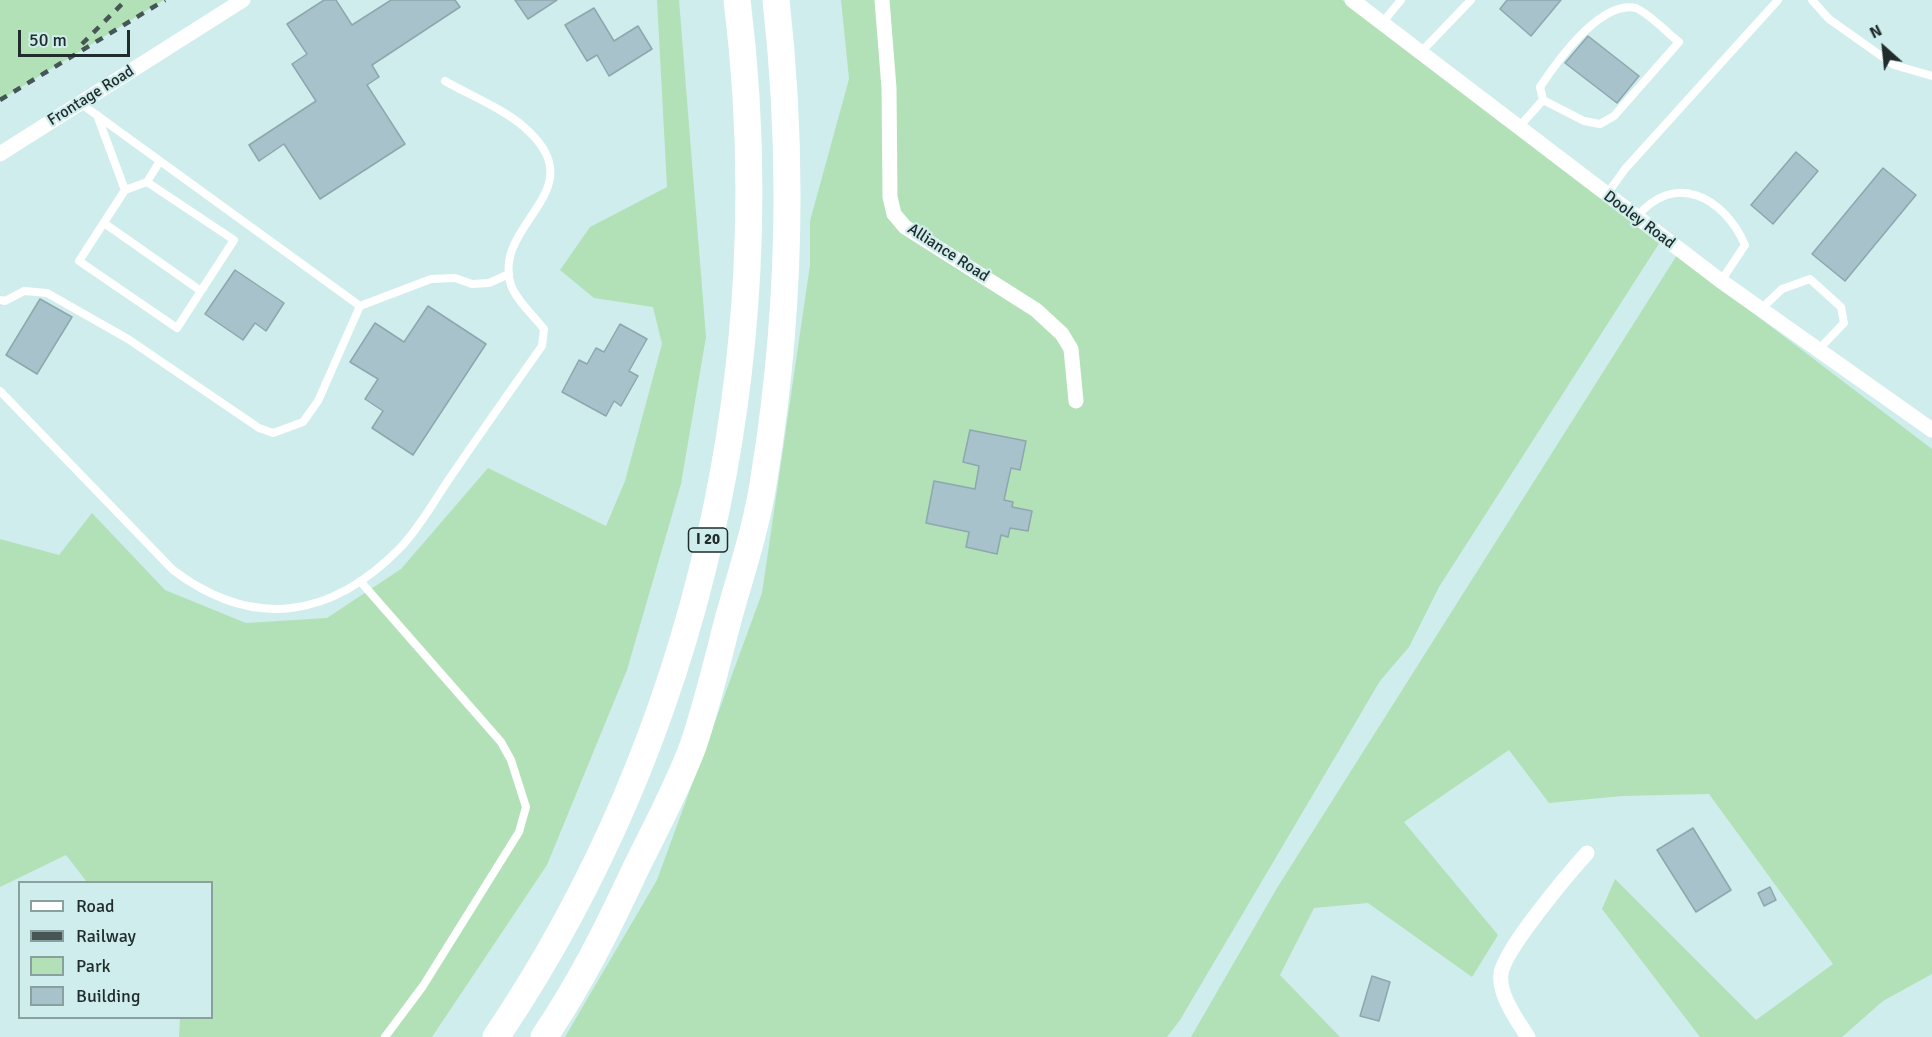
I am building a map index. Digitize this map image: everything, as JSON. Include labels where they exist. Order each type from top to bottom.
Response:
[{"type":"highway","name":"I 20","points":[[496,1037],[553,944],[586,883],[633,783],[695,599],[728,450],[744,327],[748,258],[749,141],[746,69],[737,0]]},
{"type":"highway","name":"I 20","points":[[544,1037],[571,996],[598,948],[675,788],[705,708],[752,534],[764,480],[783,340],[787,267],[788,147],[776,0]]},
{"type":"street","name":"Frontage Road","points":[[0,154],[243,0]]},
{"type":"street","name":"Alliance Road","points":[[882,0],[889,88],[890,196],[894,214],[905,227],[1035,310],[1062,334],[1071,349],[1076,401]]},
{"type":"street","name":"Dooley Road","points":[[1352,0],[1720,281],[1932,430]]},
{"type":"street","points":[[1528,1037],[1504,992],[1500,975],[1502,966],[1515,944],[1563,879],[1587,853]]},
{"type":"lane","points":[[1382,23],[1401,0]]},
{"type":"lane","points":[[1421,52],[1471,0]]},
{"type":"lane","points":[[1606,195],[1625,169],[1778,0]]},
{"type":"lane","points":[[1812,0],[1829,18],[1894,65],[1932,76]]},
{"type":"lane","points":[[1617,5],[1635,7],[1679,42],[1614,116],[1600,124],[1584,121],[1543,100],[1540,87],[1563,52],[1593,18],[1617,5]]},
{"type":"lane","points":[[0,391],[173,570],[192,584],[260,609],[283,609],[312,607],[332,600],[360,581],[401,547],[542,346],[544,329],[511,287],[509,274],[515,244],[550,183],[552,165],[542,145],[523,126],[445,81]]},
{"type":"lane","points":[[1518,128],[1543,100]]},
{"type":"lane","points":[[80,103],[360,306]]},
{"type":"lane","points":[[97,115],[124,190]]},
{"type":"lane","points":[[147,182],[234,240],[177,328],[79,261],[124,190],[147,182],[160,161]]},
{"type":"lane","points":[[1636,218],[1648,203],[1666,193],[1685,192],[1720,207],[1738,230],[1745,245],[1720,281]]},
{"type":"lane","points":[[104,223],[201,291]]},
{"type":"lane","points":[[0,300],[5,301],[24,291],[47,293],[128,339],[259,428],[273,433],[303,422],[318,401],[360,306],[431,279],[455,278],[472,284],[489,283],[509,274]]},
{"type":"lane","points":[[1761,309],[1782,290],[1810,279],[1841,307],[1844,322],[1819,349]]},
{"type":"lane","points":[[360,581],[501,742],[511,760],[526,807],[519,832],[423,986],[385,1037]]},
{"type":"green space","points":[[0,0],[164,0],[0,100]]},
{"type":"green space","points":[[657,0],[679,0],[706,337],[681,484],[627,670],[547,865],[432,1037],[179,1037],[180,1019],[213,1019],[213,881],[86,881],[66,855],[0,887],[0,539],[59,555],[92,513],[165,590],[246,623],[327,618],[401,569],[488,468],[606,526],[625,481],[662,344],[653,307],[594,298],[560,270],[590,227],[667,187]]},
{"type":"green space","points":[[841,0],[1342,0],[1660,242],[1439,587],[1409,647],[1380,681],[1180,1020],[1167,1037],[565,1037],[657,880],[762,593],[810,265],[810,221],[849,79]]},
{"type":"green space","points":[[1677,255],[1932,449],[1932,974],[1883,1001],[1842,1037],[1700,1037],[1602,909],[1615,879],[1756,1020],[1833,964],[1709,794],[1622,796],[1549,803],[1509,750],[1404,822],[1498,935],[1472,977],[1368,903],[1314,908],[1280,975],[1340,1037],[1191,1037],[1277,888]]},
{"type":"building","points":[[324,0],[336,0],[352,25],[391,0],[455,0],[460,7],[372,65],[379,77],[367,85],[405,144],[320,199],[284,144],[259,161],[249,145],[316,101],[292,64],[307,54],[287,24]]},
{"type":"building","points":[[515,0],[557,0],[528,19]]},
{"type":"building","points":[[1507,0],[1561,0],[1531,36],[1500,9]]},
{"type":"building","points":[[594,8],[614,41],[638,26],[652,49],[609,76],[597,55],[587,61],[565,25]]},
{"type":"building","points":[[1588,36],[1639,76],[1617,103],[1565,63]]},
{"type":"building","points":[[1796,152],[1818,171],[1773,224],[1751,205]]},
{"type":"building","points":[[1883,168],[1916,195],[1845,281],[1812,254]]},
{"type":"building","points":[[235,270],[284,303],[266,331],[255,323],[243,340],[205,314]]},
{"type":"building","points":[[40,299],[72,317],[37,374],[6,355]]},
{"type":"building","points":[[428,306],[486,344],[413,455],[372,428],[383,411],[365,399],[378,379],[350,362],[375,323],[404,342]]},
{"type":"building","points":[[620,324],[647,339],[629,371],[638,376],[621,406],[614,401],[606,416],[562,392],[579,360],[587,364],[596,348],[604,352]]},
{"type":"building","points":[[970,430],[1026,441],[1020,470],[1011,468],[1004,500],[1013,502],[1012,507],[1032,511],[1028,531],[1010,528],[1008,537],[1001,535],[997,554],[966,547],[969,532],[926,523],[934,481],[975,489],[979,466],[963,462]]},
{"type":"building","points":[[1693,828],[1731,890],[1696,912],[1657,850]]},
{"type":"building","points":[[1770,887],[1776,900],[1764,906],[1758,893]]},
{"type":"building","points":[[1372,976],[1390,982],[1379,1021],[1360,1016]]},
{"type":"railway","points":[[82,44],[126,0]]},
{"type":"railway","points":[[0,100],[165,0]]}]
